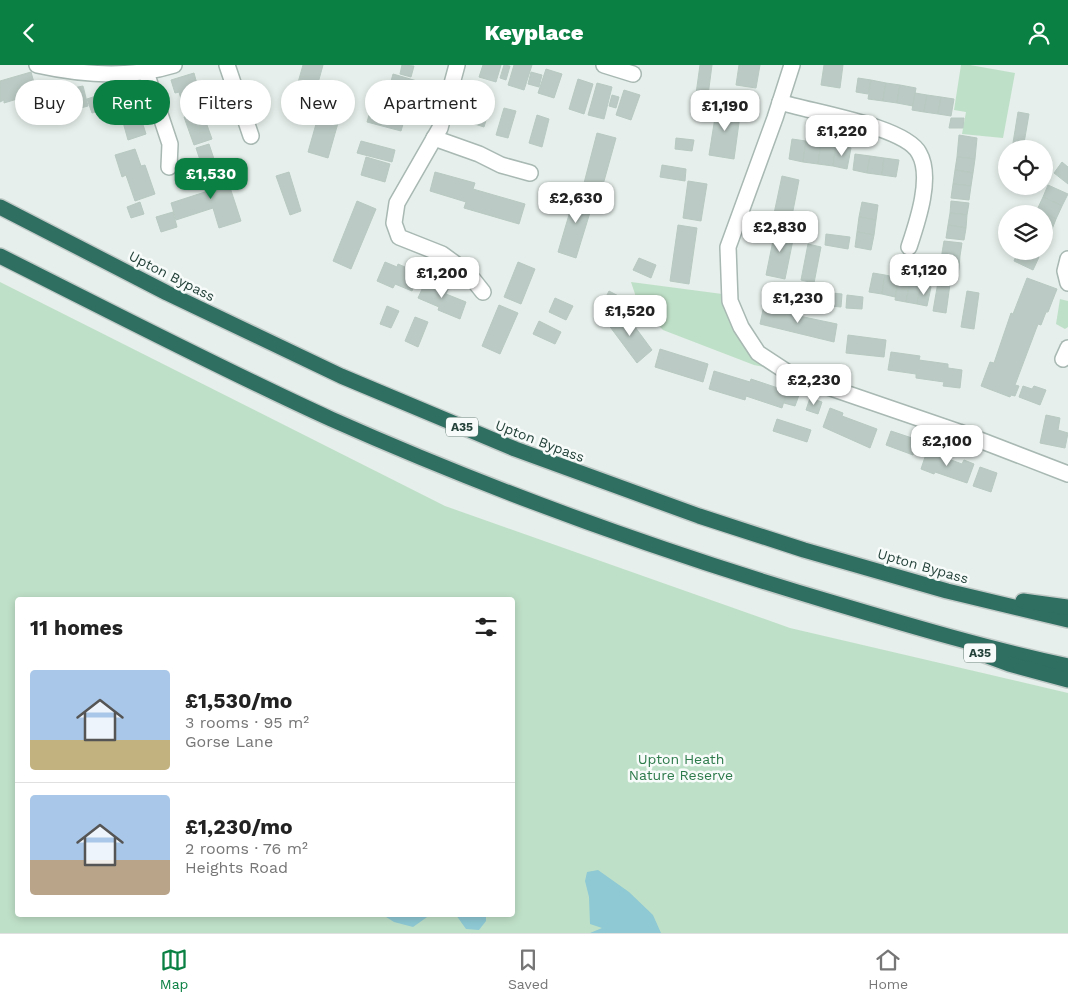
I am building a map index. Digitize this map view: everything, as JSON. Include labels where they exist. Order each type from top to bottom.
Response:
[{"type":"highway","name":"Upton Bypass","points":[[0,207],[167,293],[341,376],[507,446],[699,516],[804,549],[947,591],[1068,620]]},
{"type":"highway","name":"A35","points":[[0,256],[233,373],[332,419],[472,478],[617,535],[893,621],[1068,667]]},
{"type":"highway","name":"A35","points":[[947,591],[1068,607]]},
{"type":"highway","name":"A35","points":[[893,621],[1009,664],[1068,680]]},
{"type":"street","points":[[46,66],[84,73],[111,74],[146,72],[174,65]]},
{"type":"street","points":[[227,65],[251,136]]},
{"type":"street","points":[[457,65],[437,133],[397,203],[394,223],[399,237],[442,254],[468,273],[483,292]]},
{"type":"street","points":[[604,65],[633,74]]},
{"type":"street","points":[[792,65],[728,247],[730,301],[740,327],[758,353],[790,374],[959,432],[1068,474]]},
{"type":"street","points":[[146,72],[170,144],[169,167]]},
{"type":"street","points":[[780,103],[856,122],[892,134],[908,142],[919,152],[923,170],[922,195],[909,247]]},
{"type":"street","points":[[437,133],[501,165],[530,173]]},
{"type":"street","points":[[1068,259],[1065,271],[1068,283]]},
{"type":"green space","points":[[961,65],[1015,73],[1003,138],[962,134],[966,112],[954,110]]},
{"type":"green space","name":"Upton Heath Nature Reserve","points":[[0,282],[445,506],[790,628],[1068,693],[1068,933],[0,933]]},
{"type":"green space","points":[[631,282],[730,295],[741,327],[784,371],[754,365],[663,330],[639,306]]},
{"type":"green space","points":[[1060,299],[1068,301],[1068,327],[1065,329],[1056,324]]},
{"type":"water","points":[[598,870],[629,892],[653,915],[661,933],[590,933],[602,928],[590,924],[589,897],[585,881],[587,872]]},
{"type":"water","points":[[386,917],[427,917],[413,927],[394,922]]},
{"type":"water","points":[[457,917],[486,917],[486,921],[479,930],[466,929]]},
{"type":"building","points":[[303,65],[323,65],[319,80],[299,80]]},
{"type":"building","points":[[402,65],[414,66],[411,77],[400,74]]},
{"type":"building","points":[[483,65],[501,65],[496,82],[495,80],[479,77]]},
{"type":"building","points":[[504,65],[510,66],[506,80],[500,78]]},
{"type":"building","points":[[514,65],[532,65],[524,90],[508,85]]},
{"type":"building","points":[[700,65],[712,65],[707,103],[695,101]]},
{"type":"building","points":[[739,65],[760,65],[756,88],[736,85]]},
{"type":"building","points":[[824,65],[843,65],[840,88],[821,85]]},
{"type":"building","points":[[546,69],[562,74],[554,98],[538,93]]},
{"type":"building","points":[[31,72],[33,80],[15,80],[15,100],[4,103],[4,100],[0,102],[0,81]]},
{"type":"building","points":[[531,72],[542,75],[539,87],[528,84]]},
{"type":"building","points":[[194,73],[196,80],[180,80],[180,96],[179,92],[175,93],[171,80]]},
{"type":"building","points":[[393,74],[414,80],[391,80]]},
{"type":"building","points":[[858,78],[871,80],[868,94],[856,92]]},
{"type":"building","points":[[578,79],[593,84],[584,114],[569,109]]},
{"type":"building","points":[[871,80],[886,83],[883,101],[868,99]]},
{"type":"building","points":[[597,83],[612,87],[604,119],[588,115]]},
{"type":"building","points":[[886,83],[900,85],[897,103],[883,101]]},
{"type":"building","points":[[900,85],[916,88],[913,106],[897,103]]},
{"type":"building","points":[[83,86],[88,106],[83,107]]},
{"type":"building","points":[[624,90],[640,95],[631,120],[616,115]]},
{"type":"building","points":[[915,93],[927,95],[924,112],[912,110]]},
{"type":"building","points":[[612,95],[619,97],[616,108],[609,106]]},
{"type":"building","points":[[927,95],[941,97],[938,114],[924,112]]},
{"type":"building","points":[[93,97],[93,113],[92,113],[87,99]]},
{"type":"building","points":[[941,97],[954,99],[951,116],[938,114]]},
{"type":"building","points":[[717,105],[741,108],[734,159],[709,155]]},
{"type":"building","points":[[504,108],[516,111],[508,138],[496,135]]},
{"type":"building","points":[[1018,112],[1029,114],[1025,140],[1013,140]]},
{"type":"building","points":[[537,115],[549,119],[542,147],[529,143]]},
{"type":"building","points":[[951,118],[964,118],[963,128],[949,128]]},
{"type":"building","points":[[124,125],[143,125],[146,134],[128,140]]},
{"type":"building","points":[[187,125],[207,125],[212,139],[194,145]]},
{"type":"building","points":[[316,125],[337,125],[328,158],[308,152]]},
{"type":"building","points":[[378,125],[403,125],[401,131]]},
{"type":"building","points":[[597,133],[616,138],[601,192],[583,187]]},
{"type":"building","points":[[959,135],[977,138],[975,159],[957,157]]},
{"type":"building","points":[[676,138],[694,140],[692,151],[675,149]]},
{"type":"building","points":[[792,139],[806,141],[803,162],[789,159]]},
{"type":"building","points":[[361,141],[395,150],[392,162],[357,153]]},
{"type":"building","points":[[806,141],[821,144],[818,164],[803,162]]},
{"type":"building","points":[[209,144],[217,168],[204,172],[196,148]]},
{"type":"building","points":[[821,144],[836,146],[833,166],[818,164]]},
{"type":"building","points":[[836,146],[851,148],[847,169],[833,166]]},
{"type":"building","points":[[135,149],[141,166],[145,165],[155,194],[135,201],[126,175],[122,177],[115,155]]},
{"type":"building","points":[[855,154],[870,156],[867,173],[853,170]]},
{"type":"building","points":[[870,156],[884,158],[882,175],[867,173]]},
{"type":"building","points":[[366,157],[390,164],[385,182],[361,175]]},
{"type":"building","points":[[957,157],[975,159],[973,173],[955,170]]},
{"type":"building","points":[[884,158],[899,160],[896,177],[882,175]]},
{"type":"building","points":[[1062,162],[1068,167],[1068,184],[1054,173]]},
{"type":"building","points":[[662,165],[686,169],[685,181],[660,177]]},
{"type":"building","points":[[223,166],[241,221],[219,228],[213,208],[176,220],[171,203],[208,191],[202,173]]},
{"type":"building","points":[[955,170],[973,173],[971,186],[953,184]]},
{"type":"building","points":[[289,172],[301,211],[290,215],[276,176]]},
{"type":"building","points":[[435,172],[475,183],[473,189],[525,204],[519,224],[464,208],[466,202],[430,191]]},
{"type":"building","points":[[782,176],[799,180],[790,226],[772,223]]},
{"type":"building","points":[[688,181],[707,184],[701,221],[683,218]]},
{"type":"building","points":[[953,184],[971,186],[969,200],[951,198]]},
{"type":"building","points":[[1053,187],[1068,194],[1062,206],[1043,197],[1044,195],[1053,195]]},
{"type":"building","points":[[576,191],[595,196],[576,258],[558,252]]},
{"type":"building","points":[[1043,197],[1062,206],[1056,219],[1053,218],[1053,205],[1039,205]]},
{"type":"building","points":[[357,201],[376,209],[351,269],[333,261]]},
{"type":"building","points":[[951,201],[969,203],[967,215],[950,213]]},
{"type":"building","points":[[140,202],[144,214],[131,218],[127,207]]},
{"type":"building","points":[[862,202],[878,205],[876,220],[859,217]]},
{"type":"building","points":[[173,212],[177,227],[161,232],[156,217]]},
{"type":"building","points":[[950,213],[967,215],[966,228],[948,225]]},
{"type":"building","points":[[859,217],[876,220],[874,235],[857,232]]},
{"type":"building","points":[[678,225],[697,228],[689,284],[670,281]]},
{"type":"building","points":[[948,225],[966,228],[964,240],[946,238]]},
{"type":"building","points":[[776,226],[795,230],[785,279],[766,275]]},
{"type":"building","points":[[857,232],[874,235],[871,250],[855,247]]},
{"type":"building","points":[[826,234],[850,237],[848,249],[825,245]]},
{"type":"building","points":[[944,241],[962,243],[960,256],[942,253]]},
{"type":"building","points":[[808,244],[821,247],[814,283],[801,280]]},
{"type":"building","points":[[942,253],[960,256],[959,268],[941,266]]},
{"type":"building","points":[[639,258],[656,265],[651,278],[633,270]]},
{"type":"building","points":[[1014,260],[1038,260],[1033,270]]},
{"type":"building","points":[[385,262],[397,267],[398,264],[419,273],[412,291],[395,284],[393,288],[377,281]]},
{"type":"building","points":[[518,262],[535,269],[521,304],[504,297]]},
{"type":"building","points":[[941,266],[959,268],[957,280],[939,278]]},
{"type":"building","points":[[873,273],[885,275],[882,294],[869,292]]},
{"type":"building","points":[[885,275],[899,278],[895,297],[882,294]]},
{"type":"building","points":[[427,278],[449,287],[446,294],[466,302],[460,319],[438,310],[439,307],[418,298]]},
{"type":"building","points":[[1027,278],[1057,289],[1041,325],[1038,324],[1015,385],[1019,386],[1015,396],[1011,395],[1010,397],[981,386],[990,362],[994,363],[1011,313],[1013,314]]},
{"type":"building","points":[[898,281],[910,283],[906,302],[895,300]]},
{"type":"building","points":[[938,282],[950,284],[946,313],[933,311]]},
{"type":"building","points":[[910,283],[921,285],[917,304],[906,302]]},
{"type":"building","points":[[921,285],[931,287],[927,306],[917,304]]},
{"type":"building","points":[[609,291],[626,300],[622,309],[604,301]]},
{"type":"building","points":[[812,291],[842,294],[841,307],[811,304]]},
{"type":"building","points":[[967,291],[979,293],[974,329],[961,327]]},
{"type":"building","points":[[847,295],[863,297],[862,309],[846,308]]},
{"type":"building","points":[[555,298],[573,306],[566,320],[549,312]]},
{"type":"building","points":[[499,305],[518,313],[500,354],[482,346]]},
{"type":"building","points":[[764,305],[800,313],[799,316],[837,324],[834,342],[760,324]]},
{"type":"building","points":[[387,306],[399,311],[391,328],[380,324]]},
{"type":"building","points":[[624,312],[652,350],[637,363],[608,324]]},
{"type":"building","points":[[415,317],[428,322],[418,347],[405,341]]},
{"type":"building","points":[[539,321],[561,332],[555,344],[533,334]]},
{"type":"building","points":[[848,335],[886,340],[884,357],[846,353]]},
{"type":"building","points":[[660,349],[708,364],[703,382],[655,367]]},
{"type":"building","points":[[891,352],[920,356],[919,360],[948,364],[948,368],[962,370],[960,388],[943,386],[944,382],[916,378],[916,374],[888,370]]},
{"type":"building","points":[[714,371],[750,382],[751,379],[787,391],[782,408],[746,396],[745,400],[709,389]]},
{"type":"building","points":[[1023,386],[1032,389],[1034,386],[1046,390],[1040,405],[1019,397]]},
{"type":"building","points":[[787,391],[799,395],[795,406],[784,403]]},
{"type":"building","points":[[810,398],[822,402],[818,414],[806,410]]},
{"type":"building","points":[[830,408],[843,413],[842,416],[877,429],[870,448],[823,427]]},
{"type":"building","points":[[1046,415],[1060,418],[1058,430],[1068,433],[1065,448],[1040,443]]},
{"type":"building","points":[[777,419],[811,430],[807,442],[773,431]]},
{"type":"building","points":[[891,431],[918,440],[913,455],[886,445]]},
{"type":"building","points":[[927,451],[962,464],[964,460],[974,464],[967,483],[921,469]]},
{"type":"building","points":[[980,467],[997,473],[991,492],[973,486]]}]
